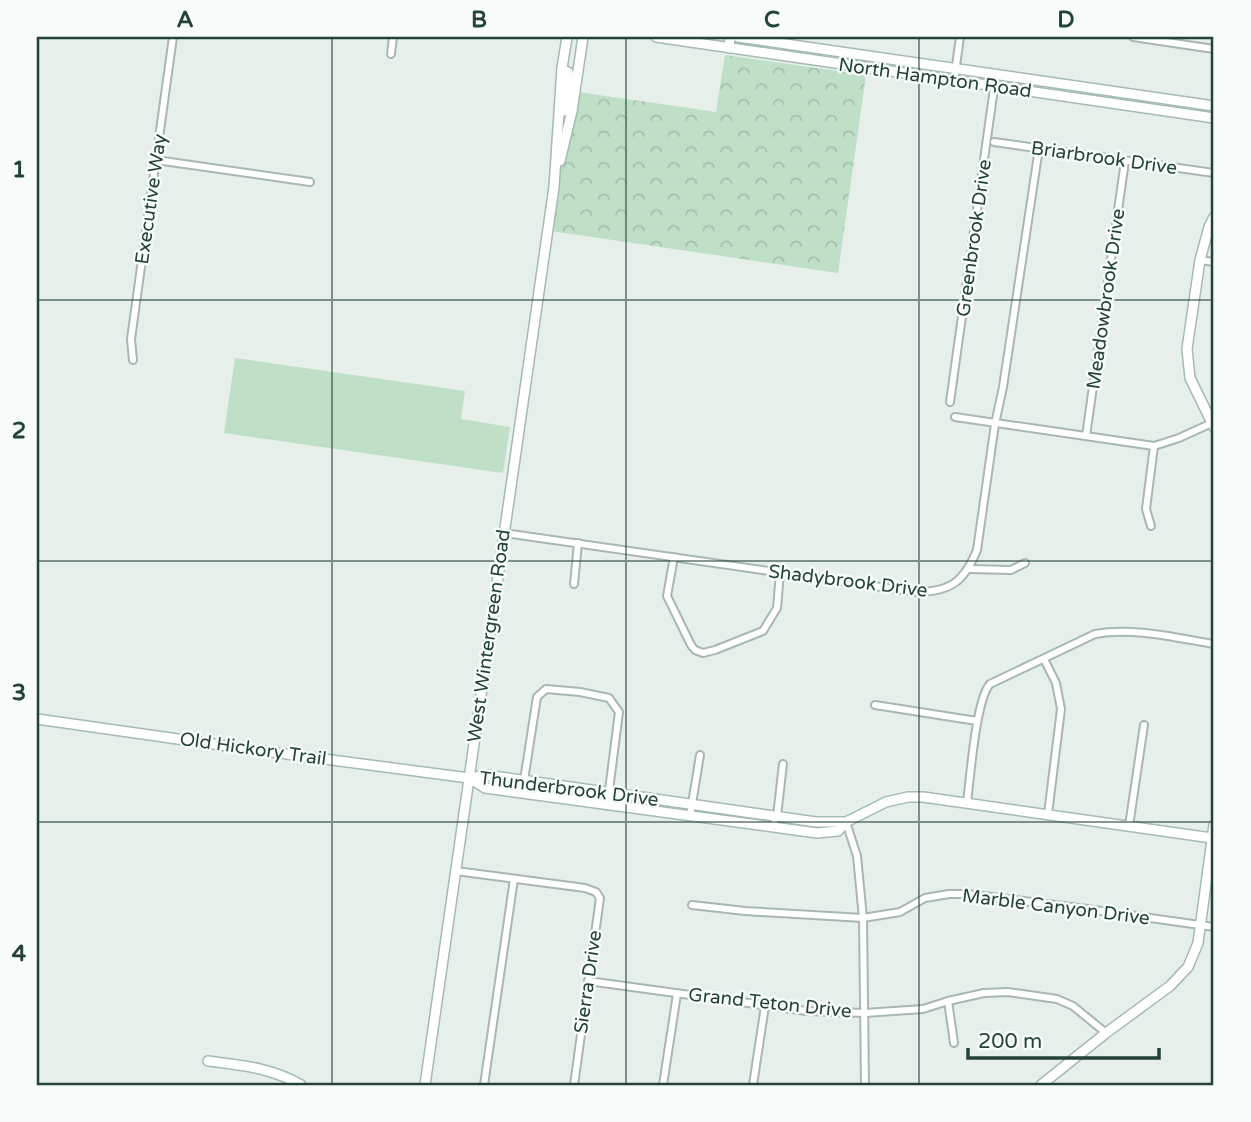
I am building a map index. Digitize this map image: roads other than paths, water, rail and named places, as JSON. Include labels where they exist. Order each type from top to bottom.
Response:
[{"type":"main road","name":"West Wintergreen Road","points":[[425,1085],[554,187],[562,70],[567,37]]},
{"type":"main road","name":"West Wintergreen Road","points":[[554,187],[572,111],[583,37]]},
{"type":"main road","name":"North Hampton Road","points":[[656,37],[1214,118]]},
{"type":"main road","points":[[729,48],[730,37]]},
{"type":"main road","name":"North Hampton Road","points":[[738,37],[1214,106]]},
{"type":"main road","points":[[560,162],[569,76],[568,72],[562,70]]},
{"type":"main road","points":[[1214,217],[1200,260],[1187,349],[1190,378],[1214,424]]},
{"type":"main road","name":"Old Hickory Trail","points":[[37,719],[469,778]]},
{"type":"main road","name":"Thunderbrook Drive","points":[[469,778],[486,775],[816,822],[846,822]]},
{"type":"main road","name":"Thunderbrook Drive","points":[[469,778],[485,788],[817,833],[838,831],[846,822],[886,802],[923,797],[1213,839]]},
{"type":"main road","points":[[1041,1085],[1170,986],[1188,967],[1198,943],[1214,825]]},
{"type":"main road","points":[[208,1061],[268,1070],[301,1085]]},
{"type":"street","name":"Executive Way","points":[[133,360],[131,339],[173,37]]},
{"type":"street","points":[[391,54],[393,37]]},
{"type":"street","points":[[954,80],[960,37]]},
{"type":"street","points":[[1133,37],[1214,49]]},
{"type":"street","name":"Greenbrook Drive","points":[[950,402],[996,74]]},
{"type":"street","name":"Briarbrook Drive","points":[[993,142],[1214,173]]},
{"type":"street","points":[[1025,563],[1011,569],[970,569],[977,551],[1039,148]]},
{"type":"street","points":[[156,159],[310,182]]},
{"type":"street","name":"Meadowbrook Drive","points":[[1086,436],[1125,161]]},
{"type":"street","points":[[1200,260],[1214,262]]},
{"type":"street","points":[[955,417],[1154,446],[1214,424]]},
{"type":"street","points":[[1151,526],[1146,509],[1154,446]]},
{"type":"street","name":"Shadybrook Drive","points":[[504,533],[916,592],[936,592],[946,588],[970,569]]},
{"type":"street","points":[[574,584],[578,543]]},
{"type":"street","points":[[674,557],[667,596],[691,645],[703,653],[763,631],[776,608],[780,573]]},
{"type":"street","points":[[967,803],[977,721],[986,689],[990,684],[1095,634],[1110,631],[1214,644]]},
{"type":"street","points":[[1044,659],[1056,683],[1061,709],[1048,814]]},
{"type":"street","points":[[522,793],[537,697],[546,689],[580,692],[609,698],[619,712],[607,806]]},
{"type":"street","points":[[875,705],[977,721]]},
{"type":"street","points":[[1129,826],[1144,725]]},
{"type":"street","points":[[690,816],[699,755]]},
{"type":"street","points":[[772,827],[777,816],[782,764]]},
{"type":"street","points":[[846,822],[857,856],[863,918],[865,1085]]},
{"type":"street","points":[[456,871],[514,879],[484,1085]]},
{"type":"street","name":"Sierra Drive","points":[[514,879],[585,888],[596,892],[600,898],[574,1085]]},
{"type":"street","name":"Marble Canyon Drive","points":[[692,905],[863,918],[900,912],[925,898],[967,894],[1214,927]]},
{"type":"street","name":"Grand Teton Drive","points":[[588,981],[807,1011],[865,1013],[923,1009],[984,993],[1008,992],[1058,999],[1073,1006],[1106,1033]]},
{"type":"street","points":[[663,1085],[677,994]]},
{"type":"street","points":[[948,1001],[954,1042]]},
{"type":"street","points":[[752,1085],[765,1006]]}]
